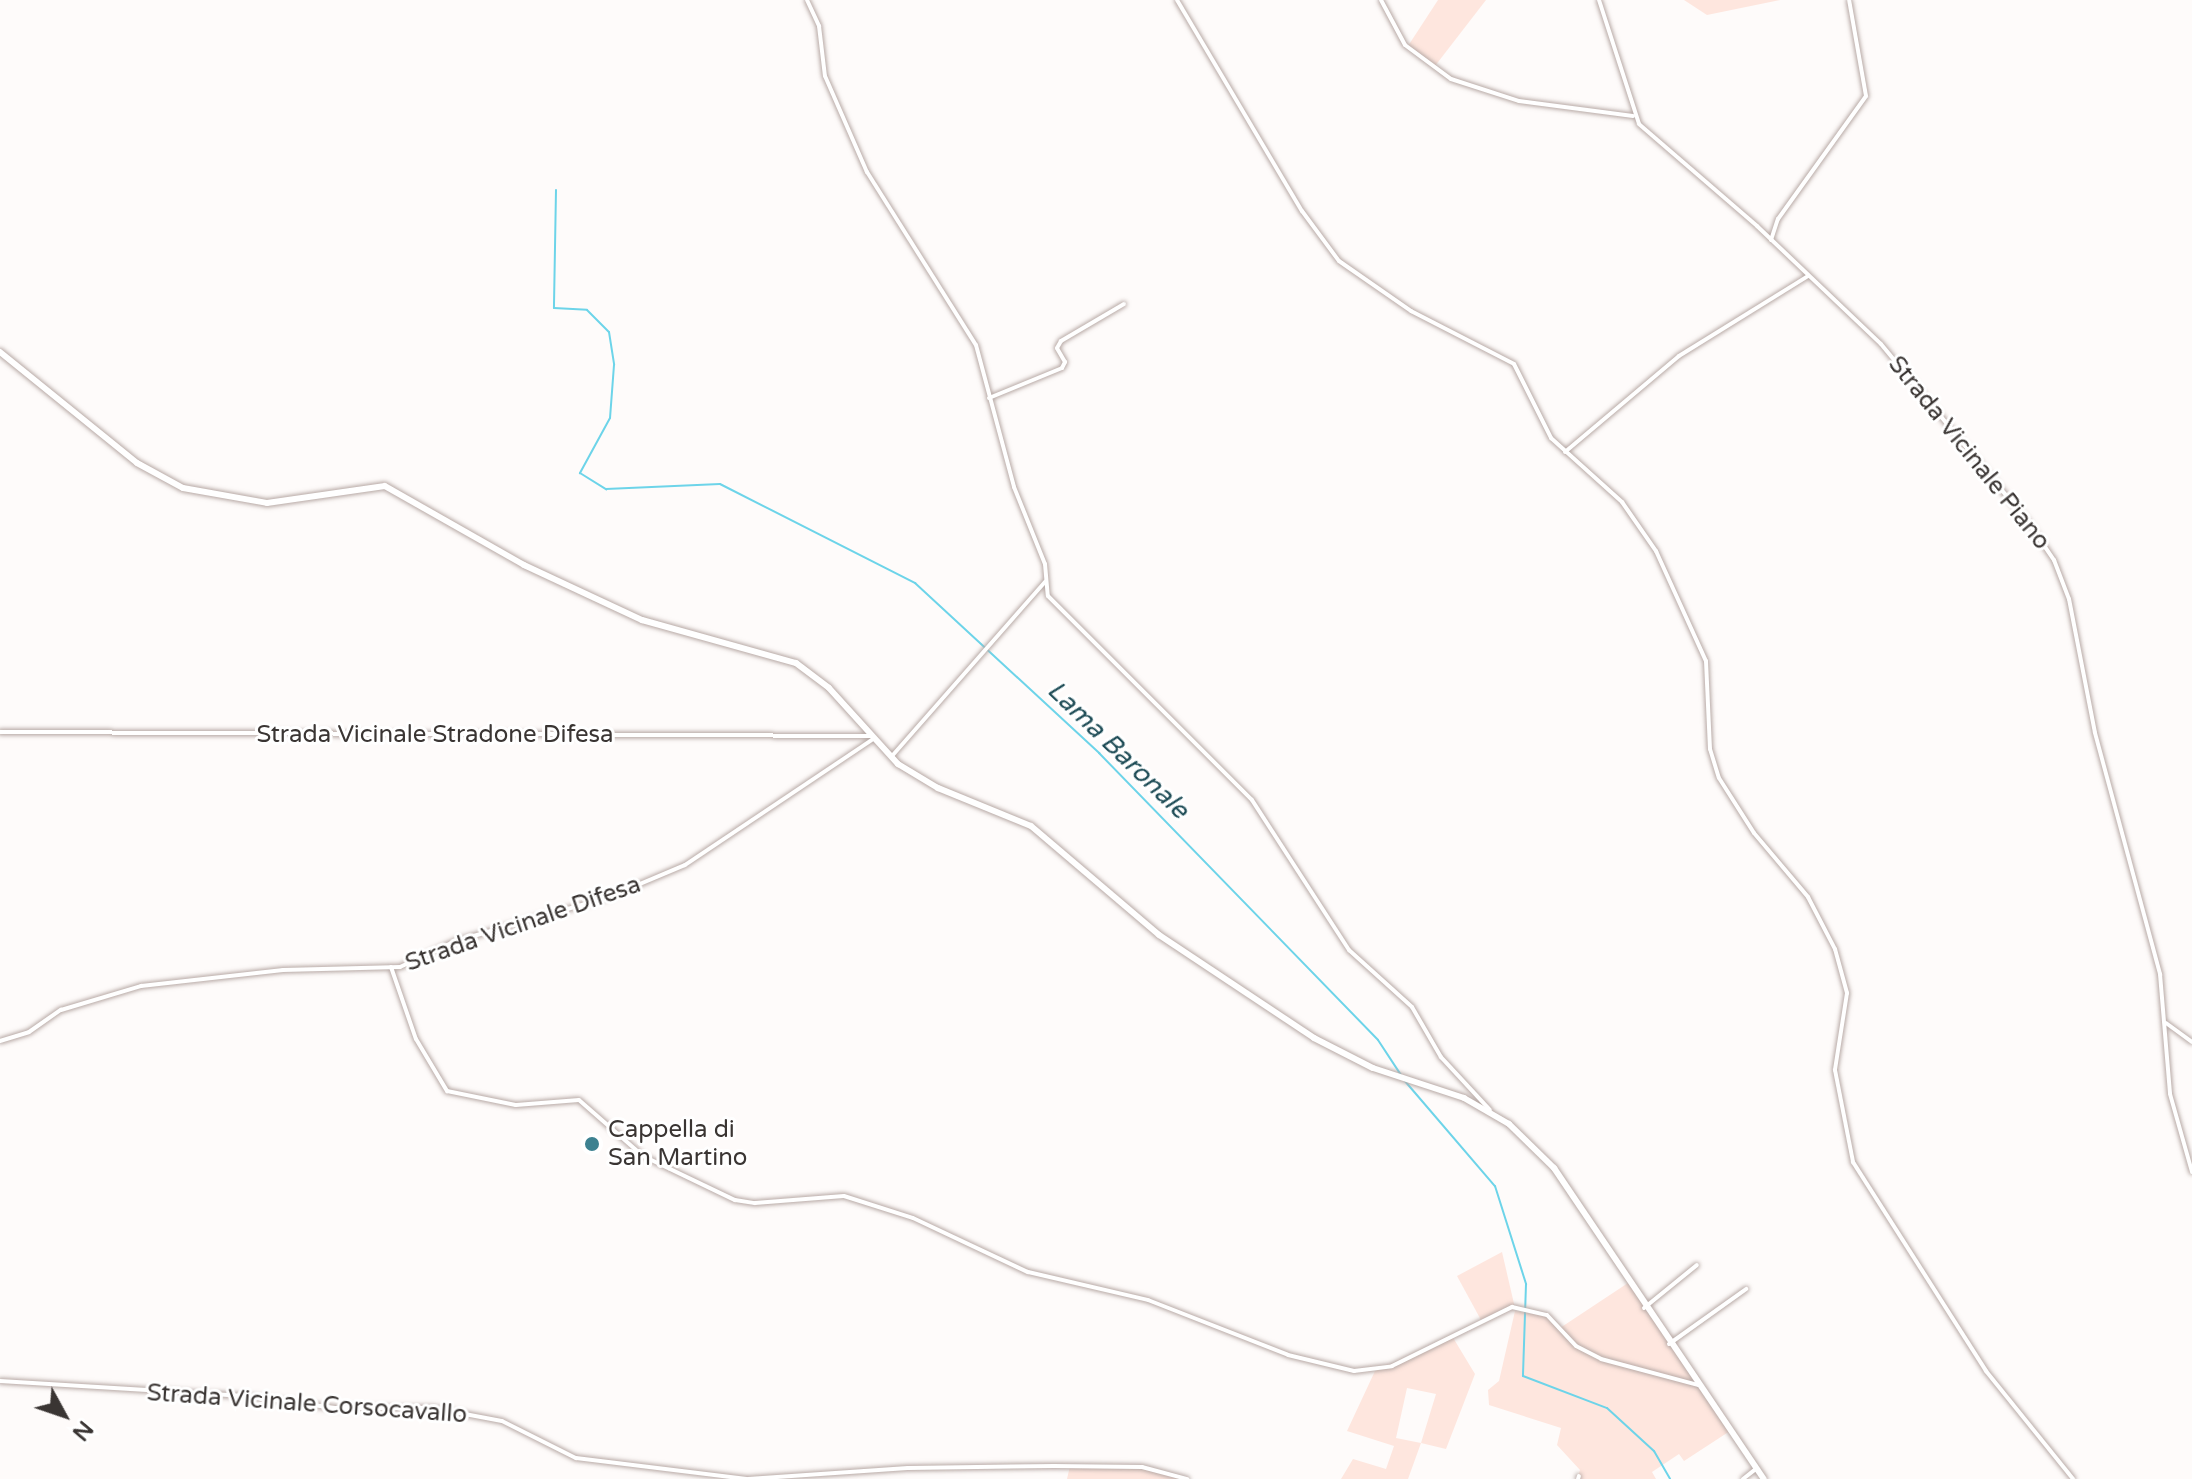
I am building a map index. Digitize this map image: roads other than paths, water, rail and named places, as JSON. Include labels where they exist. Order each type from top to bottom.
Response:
[{"type":"main road","points":[[0,352],[166,481],[205,495],[256,503],[366,486],[396,490],[524,565],[642,620],[796,663],[829,688],[891,758],[918,778],[1031,826],[1159,935],[1322,1043],[1405,1079],[1490,1110],[1509,1124],[1557,1172],[1644,1308],[1764,1479]]},
{"type":"street","points":[[807,0],[819,26],[825,76],[854,144],[890,211],[972,337],[1014,487],[1043,557],[1045,581],[1051,600],[1252,800],[1349,950],[1412,1007],[1441,1057],[1490,1110]]},
{"type":"street","points":[[1177,0],[1302,211],[1339,261],[1411,311],[1514,364],[1545,430],[1631,513],[1670,577],[1706,661],[1710,749],[1719,778],[1754,833],[1802,888],[1835,949],[1847,993],[1835,1070],[1853,1162],[1986,1371],[2073,1479]]},
{"type":"street","points":[[1381,0],[1405,45],[1451,79],[1509,99],[1633,116],[1599,0]]},
{"type":"street","points":[[1771,240],[1778,219],[1866,96],[1849,0]]},
{"type":"street","name":"Strada Vicinale Piano","points":[[1633,116],[1771,240],[1913,381],[2026,519],[2057,567],[2160,974],[2172,1105],[2192,1172]]},
{"type":"street","points":[[1565,452],[1679,356],[1808,276]]},
{"type":"street","points":[[989,398],[1062,368],[1065,362],[1057,348],[1061,341],[1124,304]]},
{"type":"street","points":[[891,758],[1045,581]]},
{"type":"street","name":"Strada Vicinale Stradone Difesa","points":[[0,732],[872,737]]},
{"type":"street","name":"Strada Vicinale Difesa","points":[[0,1041],[29,1032],[61,1010],[141,986],[283,970],[391,967],[456,941],[609,897],[677,869],[872,737]]},
{"type":"street","points":[[391,967],[419,1046],[450,1093],[516,1105],[579,1100],[643,1156],[735,1200],[755,1203],[844,1196],[920,1221],[1028,1272],[1148,1300],[1288,1355],[1354,1371],[1392,1366],[1512,1307],[1547,1315],[1576,1346],[1601,1359],[1698,1385]]},
{"type":"street","points":[[2165,1021],[2173,1033],[2192,1042]]},
{"type":"street","points":[[1644,1308],[1697,1265]]},
{"type":"street","points":[[1669,1344],[1746,1289]]},
{"type":"street","name":"Strada Vicinale Corsocavallo","points":[[0,1381],[245,1396],[335,1408],[433,1408],[502,1421],[576,1458],[748,1479],[1129,1466],[1187,1479]]},
{"type":"street","points":[[1743,1479],[1756,1469]]},
{"type":"street","points":[[870,1473],[878,1479]]},
{"type":"waterway","name":"Lama Baronale","points":[[556,190],[554,308],[587,310],[609,332],[614,365],[610,418],[580,473],[606,489],[720,484],[915,583],[1099,753],[1378,1040],[1401,1075]]},
{"type":"waterway","name":"Lama Baronale","points":[[1404,1080],[1495,1186],[1526,1284],[1523,1376],[1607,1408],[1654,1451],[1670,1479]]},
{"type":"place","name":"Cappella di San Martino","points":[[592,1144]]}]
